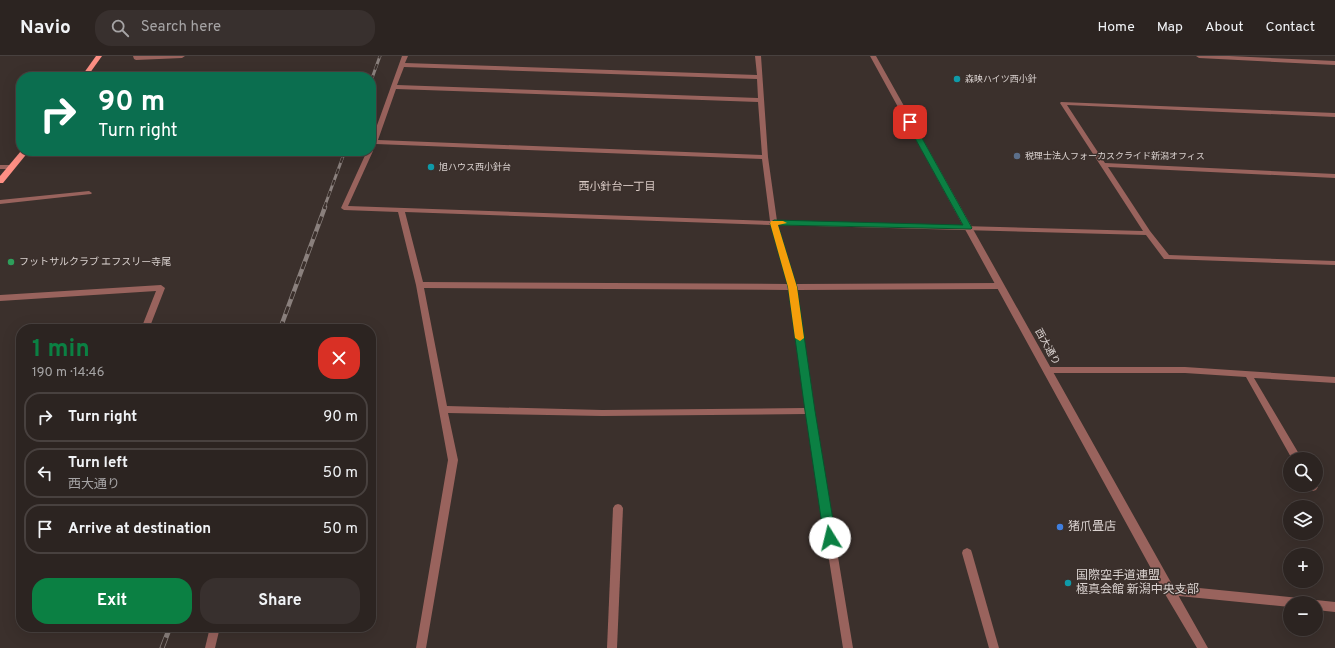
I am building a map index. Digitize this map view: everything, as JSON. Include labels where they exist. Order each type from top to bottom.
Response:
[{"type":"main road","points":[[88,72],[99,56]]},
{"type":"main road","points":[[0,181],[21,156]]},
{"type":"street","points":[[136,56],[136,58],[182,56]]},
{"type":"street","points":[[376,139],[405,56]]},
{"type":"street","points":[[758,56],[765,157],[774,223],[793,287],[810,411],[848,648]]},
{"type":"street","name":"西大通り","points":[[873,56],[1168,590],[1203,648]]},
{"type":"street","points":[[1199,56],[1335,63]]},
{"type":"street","points":[[403,65],[759,77]]},
{"type":"street","points":[[394,87],[761,100]]},
{"type":"street","points":[[1335,115],[1063,103],[1148,233],[1167,257],[1335,263]]},
{"type":"street","points":[[376,142],[765,157]]},
{"type":"street","points":[[368,156],[344,208],[774,223],[1148,233]]},
{"type":"street","points":[[1104,165],[1335,176]]},
{"type":"street","points":[[0,167],[12,167]]},
{"type":"street","points":[[0,202],[89,193]]},
{"type":"street","points":[[401,210],[420,286],[453,460],[421,648]]},
{"type":"street","points":[[420,286],[1000,286]]},
{"type":"street","points":[[0,298],[161,288],[147,324]]},
{"type":"street","points":[[1047,370],[1185,370],[1335,380]]},
{"type":"street","points":[[1248,374],[1293,452]]},
{"type":"street","points":[[443,409],[602,413],[810,411]]},
{"type":"street","points":[[612,648],[618,508]]},
{"type":"street","points":[[967,554],[994,648]]},
{"type":"street","points":[[1168,590],[1283,601]]},
{"type":"street","points":[[1323,606],[1335,607]]},
{"type":"street","points":[[210,648],[214,632]]},
{"type":"railway","points":[[374,72],[380,56]]},
{"type":"railway","points":[[324,208],[343,156]]},
{"type":"railway","points":[[282,324],[325,207]]},
{"type":"railway","points":[[162,648],[168,632]]},
{"type":"slow traffic","points":[[783,223],[774,223],[793,287],[800,338]]},
{"type":"place","name":"森映ハイツ西小針","points":[[957,79]]},
{"type":"place","name":"税理士法人フォーカスクライド新潟オフィス","points":[[1017,156]]},
{"type":"place","name":"旭ハウス西小針台","points":[[431,167]]},
{"type":"place","name":"フットサルクラブ エフスリー寺尾","points":[[11,262]]},
{"type":"place","name":"猪爪畳店","points":[[1060,527]]},
{"type":"place","name":"国際空手道連盟 極真会館 新潟中央支部","points":[[1068,583]]},
{"type":"district","name":"西小針台一丁目","points":[[617,187]]},
{"type":"route","points":[[830,538],[810,411],[793,287],[774,223],[968,228],[910,122]]}]
